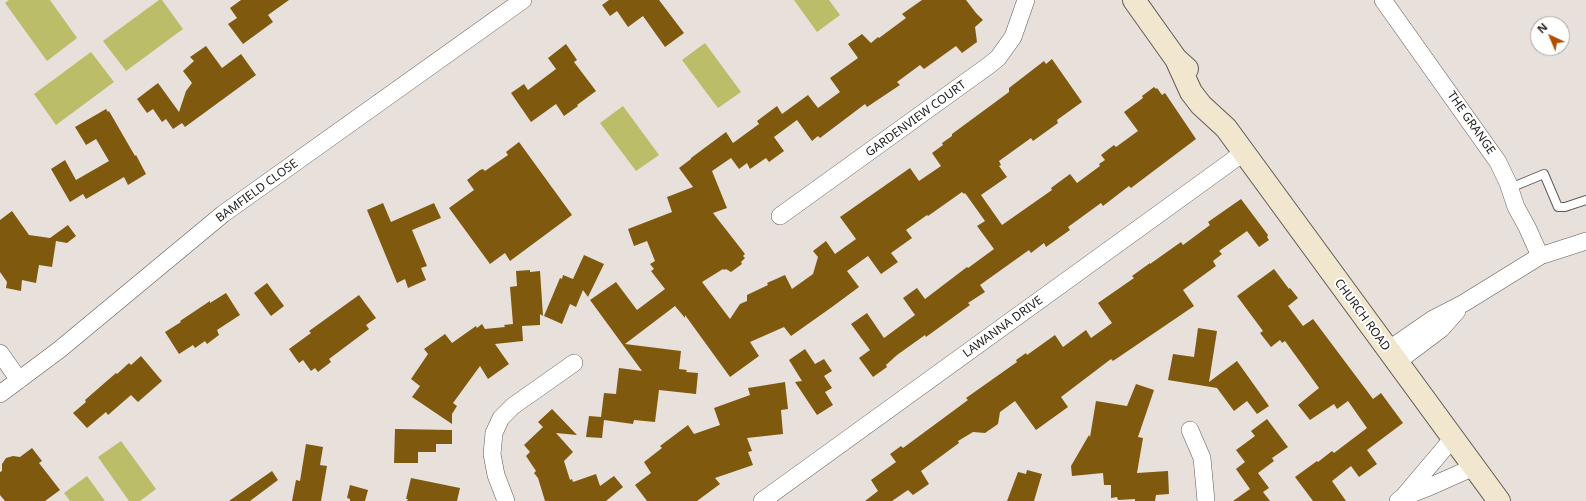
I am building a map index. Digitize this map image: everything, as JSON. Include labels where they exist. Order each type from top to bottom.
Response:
[{"type":"street","name":"BAMFIELD CLOSE","points":[[0,394],[59,350],[223,214],[523,0]]},
{"type":"street","name":"GARDENVIEW COURT","points":[[780,216],[998,58],[1013,37],[1026,0]]},
{"type":"street","name":"CHURCH ROAD","points":[[1134,0],[1176,59],[1204,85],[1212,96],[1226,128],[1499,501]]},
{"type":"street","name":"THE GRANGE","points":[[1383,0],[1498,162],[1510,188],[1516,207],[1540,256]]},
{"type":"street","name":"LAWANNA DRIVE","points":[[762,501],[1244,153]]},
{"type":"street","points":[[1392,356],[1433,319],[1464,303],[1540,256],[1586,241]]},
{"type":"street","points":[[0,353],[19,380]]},
{"type":"street","points":[[506,501],[496,475],[492,454],[494,433],[501,418],[513,406],[574,363]]},
{"type":"street","points":[[1190,430],[1202,458],[1206,501]]},
{"type":"street","points":[[1400,499],[1453,438]]},
{"type":"street","points":[[1400,499],[1474,467]]},
{"type":"lane","points":[[1510,188],[1544,174],[1558,207],[1564,207],[1586,200]]},
{"type":"green space","points":[[9,0],[50,0],[77,38],[47,61],[5,3]]},
{"type":"green space","points":[[159,0],[162,0],[183,29],[126,71],[103,41]]},
{"type":"green space","points":[[794,0],[829,0],[840,15],[817,32]]},
{"type":"green space","points":[[705,43],[741,92],[718,108],[682,60]]},
{"type":"green space","points":[[91,52],[114,82],[56,125],[34,94]]},
{"type":"green space","points":[[623,106],[659,155],[636,171],[600,123]]},
{"type":"green space","points":[[121,441],[156,489],[140,501],[129,501],[98,457]]},
{"type":"green space","points":[[87,476],[105,501],[70,501],[64,493]]},
{"type":"building","points":[[241,0],[289,0],[268,15],[273,22],[243,44],[228,24],[237,18],[230,8]]},
{"type":"building","points":[[609,0],[659,0],[684,33],[665,47],[643,16],[628,27],[617,11],[610,16],[602,5]]},
{"type":"building","points":[[922,0],[966,0],[983,20],[975,27],[977,42],[962,53],[956,46],[924,69],[920,65],[897,82],[900,85],[867,107],[865,104],[820,138],[818,136],[812,141],[797,120],[774,137],[784,151],[769,162],[766,158],[750,169],[747,163],[739,169],[731,158],[712,171],[727,208],[713,213],[745,254],[743,256],[745,258],[741,262],[742,264],[731,272],[723,269],[702,282],[730,319],[740,304],[747,301],[747,295],[768,285],[767,283],[785,275],[792,289],[813,274],[818,257],[813,251],[826,241],[835,254],[856,239],[840,217],[910,168],[919,181],[941,166],[932,153],[943,145],[942,143],[952,136],[952,134],[1009,92],[1009,88],[1044,61],[1046,64],[1052,59],[1082,102],[1057,120],[1058,123],[1033,141],[1031,138],[999,161],[1001,165],[999,166],[1007,177],[981,195],[1002,225],[1052,190],[1051,188],[1070,174],[1077,183],[1100,166],[1099,164],[1105,160],[1101,155],[1114,145],[1116,147],[1138,131],[1124,112],[1143,98],[1142,96],[1154,87],[1156,89],[1157,88],[1162,95],[1165,93],[1196,139],[1131,188],[1129,186],[1103,206],[1101,203],[1068,227],[1070,230],[1046,247],[1044,243],[1031,253],[1029,250],[980,285],[985,292],[968,303],[970,305],[926,337],[925,335],[897,355],[886,365],[887,367],[873,377],[859,358],[870,350],[851,324],[867,313],[884,338],[915,315],[903,298],[917,288],[925,299],[967,267],[968,268],[994,249],[977,226],[985,221],[965,193],[964,194],[962,192],[906,230],[912,238],[891,253],[898,262],[881,274],[868,256],[847,271],[859,287],[832,307],[791,336],[784,327],[750,342],[759,356],[730,377],[685,315],[685,318],[675,306],[625,344],[681,351],[679,369],[687,370],[686,372],[698,373],[696,394],[659,390],[655,422],[634,420],[633,424],[604,420],[602,438],[586,437],[589,416],[601,417],[604,393],[616,394],[619,368],[642,371],[590,300],[616,282],[637,310],[665,289],[651,271],[654,269],[650,264],[655,261],[647,241],[634,246],[628,229],[672,212],[667,197],[693,187],[679,168],[726,132],[733,143],[759,124],[757,121],[777,106],[782,114],[808,95],[818,108],[840,92],[830,78],[858,58],[848,44],[862,34],[871,43],[906,18],[902,14]]},
{"type":"building","points":[[566,44],[577,60],[574,62],[596,91],[564,116],[556,104],[531,122],[511,93],[524,84],[528,90],[556,69],[548,58]]},
{"type":"building","points":[[206,46],[222,68],[241,54],[256,75],[185,127],[182,123],[173,129],[166,119],[162,122],[153,109],[147,113],[137,99],[158,83],[179,112],[186,91],[192,83],[183,71],[194,61],[190,57]]},
{"type":"building","points":[[106,109],[108,112],[109,111],[146,174],[128,185],[124,177],[86,199],[83,194],[70,202],[51,169],[65,160],[76,180],[109,161],[96,139],[86,145],[75,127]]},
{"type":"building","points":[[519,142],[572,215],[510,261],[505,253],[490,264],[449,208],[474,190],[467,180],[480,170],[483,169],[485,171],[508,155],[506,152]]},
{"type":"building","points":[[1241,199],[1268,235],[1267,237],[1269,240],[1259,247],[1247,231],[1219,251],[1222,254],[1213,261],[1216,266],[1183,290],[1194,306],[1113,361],[1111,359],[1061,397],[1068,407],[1036,430],[1015,401],[1000,412],[998,424],[985,433],[973,432],[958,441],[959,443],[921,471],[929,484],[913,495],[908,490],[892,501],[865,501],[878,491],[871,480],[896,462],[890,454],[901,446],[903,448],[968,400],[966,398],[1017,362],[1016,360],[1026,353],[1027,355],[1055,335],[1063,347],[1086,330],[1091,338],[1112,323],[1098,303],[1134,278],[1132,276],[1150,263],[1181,242],[1183,245],[1210,225],[1208,222]]},
{"type":"building","points":[[383,203],[391,222],[434,203],[441,218],[412,230],[427,266],[421,268],[426,280],[408,288],[405,279],[397,283],[367,210]]},
{"type":"building","points":[[12,211],[29,235],[50,238],[68,225],[76,236],[67,243],[56,241],[52,267],[39,265],[36,283],[22,280],[21,291],[6,288],[7,282],[0,272],[0,220]]},
{"type":"building","points":[[584,255],[604,264],[588,297],[583,290],[576,307],[570,304],[562,324],[544,316],[560,278],[562,279],[563,275],[573,279]]},
{"type":"building","points":[[1274,269],[1298,298],[1288,306],[1303,326],[1313,319],[1373,399],[1381,393],[1403,423],[1367,450],[1377,464],[1359,477],[1351,466],[1332,481],[1346,501],[1313,501],[1295,477],[1332,451],[1334,453],[1367,428],[1348,401],[1337,409],[1334,404],[1310,420],[1298,405],[1319,388],[1285,341],[1282,343],[1280,340],[1271,347],[1260,333],[1263,331],[1237,296]]},
{"type":"building","points":[[530,270],[530,272],[540,271],[543,316],[540,314],[540,325],[522,326],[523,341],[495,344],[509,364],[488,379],[480,366],[453,403],[457,406],[452,414],[452,424],[412,397],[420,386],[411,379],[428,354],[424,349],[445,334],[452,343],[476,326],[477,328],[482,324],[485,329],[505,327],[504,325],[513,324],[510,287],[517,286],[516,271]]},
{"type":"building","points":[[267,283],[284,306],[271,316],[254,293]]},
{"type":"building","points":[[226,293],[240,315],[217,330],[219,335],[207,344],[205,341],[195,348],[193,345],[179,354],[165,332],[210,301],[210,303]]},
{"type":"building","points":[[359,295],[376,318],[366,325],[369,329],[329,359],[331,362],[318,372],[315,368],[311,371],[303,360],[299,363],[289,349],[311,333],[309,331]]},
{"type":"building","points":[[1198,328],[1217,331],[1209,382],[1237,361],[1269,406],[1257,414],[1247,401],[1234,411],[1217,388],[1168,380],[1173,354],[1194,357]]},
{"type":"building","points":[[805,349],[815,364],[824,359],[832,371],[824,376],[832,388],[825,392],[833,405],[817,415],[795,382],[802,381],[789,360]]},
{"type":"building","points":[[141,356],[162,381],[138,402],[131,395],[108,415],[106,412],[87,428],[73,413],[86,402],[85,400],[116,373],[117,374],[129,363],[131,365]]},
{"type":"building","points":[[785,382],[788,409],[781,410],[783,434],[747,438],[752,451],[748,452],[753,465],[715,478],[720,484],[697,501],[647,501],[635,485],[651,473],[644,462],[662,448],[660,446],[688,425],[694,434],[720,425],[714,408],[750,395],[748,388]]},
{"type":"building","points":[[1136,384],[1154,390],[1138,437],[1143,438],[1137,473],[1168,471],[1169,494],[1156,495],[1155,501],[1135,501],[1135,499],[1118,500],[1117,497],[1111,498],[1111,485],[1104,485],[1103,473],[1072,476],[1071,466],[1089,435],[1090,437],[1096,401],[1127,406]]},
{"type":"building","points":[[552,409],[577,435],[556,433],[573,452],[564,461],[570,480],[572,479],[573,482],[596,474],[600,486],[614,476],[623,487],[606,501],[545,501],[538,478],[534,473],[536,471],[526,456],[530,452],[524,445],[543,427],[538,422]]},
{"type":"building","points":[[1267,419],[1288,447],[1272,458],[1274,461],[1258,473],[1269,488],[1263,492],[1270,501],[1233,501],[1250,489],[1236,469],[1245,462],[1236,450],[1255,436],[1251,431]]},
{"type":"building","points":[[395,429],[452,430],[452,444],[436,444],[436,452],[418,452],[418,463],[394,463]]},
{"type":"building","points":[[306,444],[323,447],[320,465],[327,466],[321,501],[292,501],[296,480],[300,481]]},
{"type":"building","points":[[32,448],[42,461],[39,463],[60,490],[45,501],[5,501],[0,495],[0,472],[2,471],[2,464],[6,458],[13,456],[20,457]]},
{"type":"building","points":[[1027,470],[1042,474],[1034,501],[1007,501],[1018,472],[1026,474]]},
{"type":"building","points":[[272,471],[278,480],[250,501],[229,501]]},
{"type":"building","points":[[411,478],[460,488],[457,501],[407,501],[408,499],[406,499]]},
{"type":"building","points":[[350,485],[368,490],[365,501],[350,501],[350,499],[347,498]]}]
